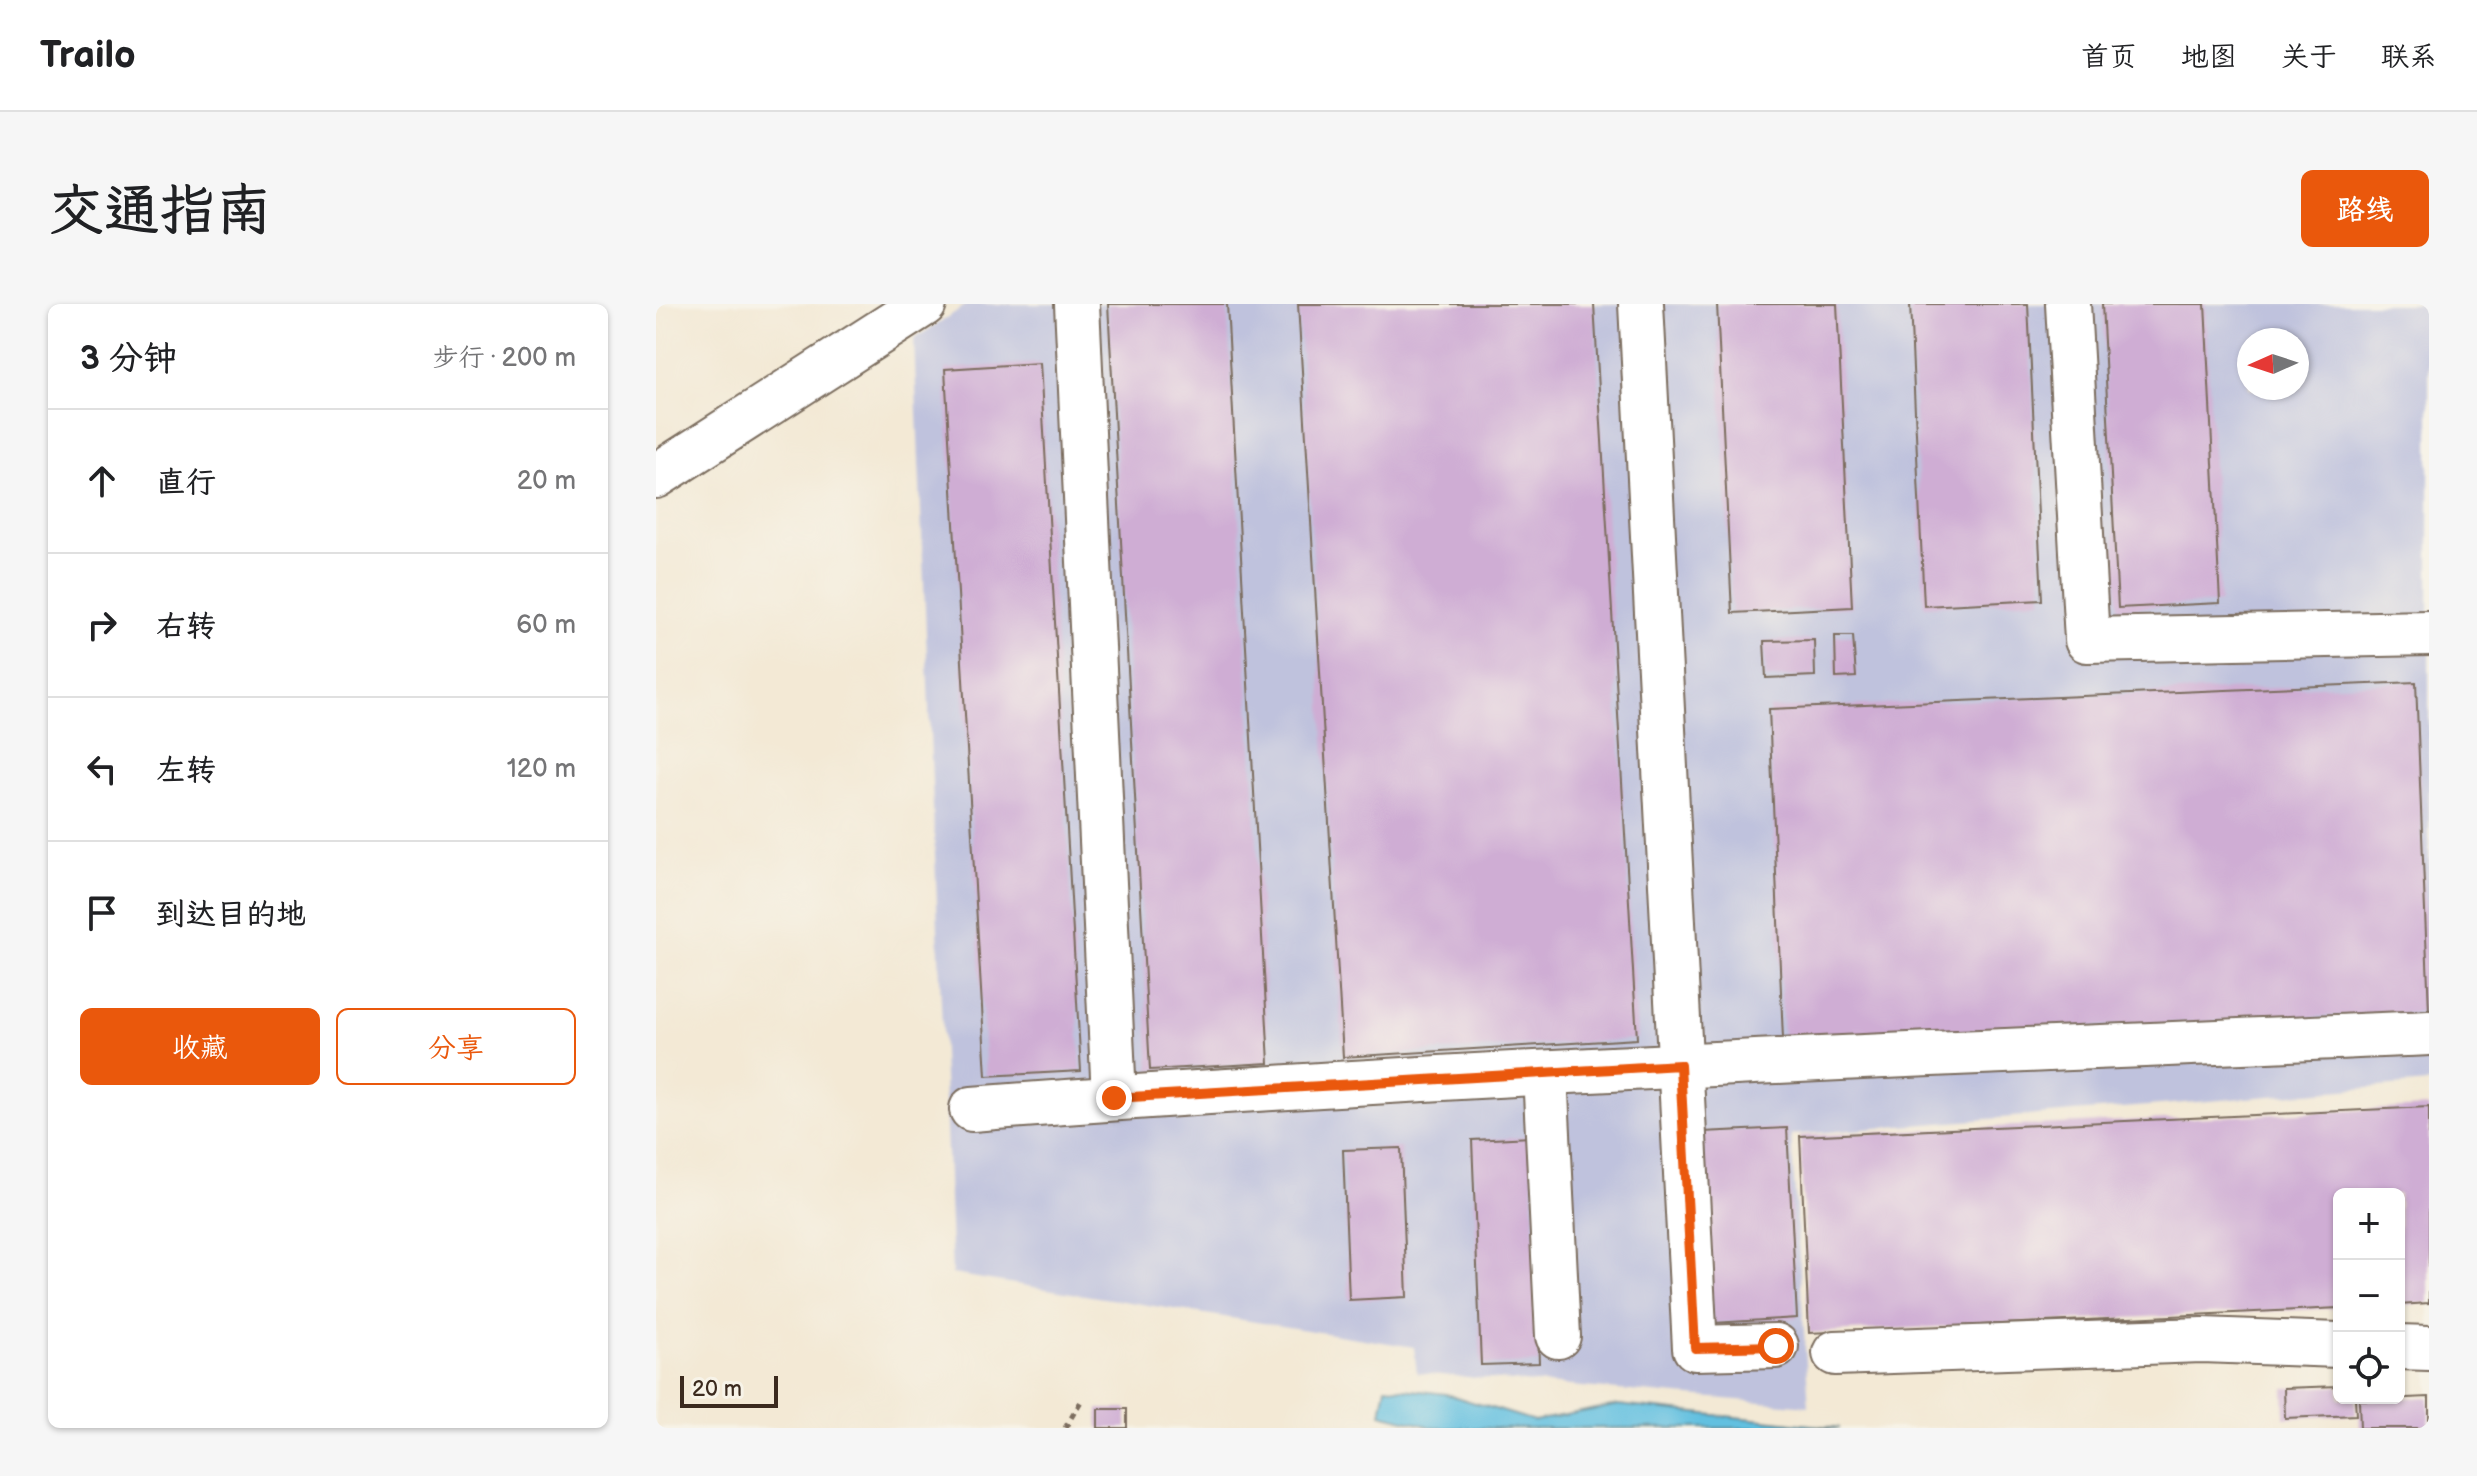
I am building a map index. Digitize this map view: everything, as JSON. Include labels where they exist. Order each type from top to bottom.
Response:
[{"type":"street","points":[[656,476],[924,304]]},
{"type":"street","points":[[1077,304],[1114,1098]]},
{"type":"street","points":[[1641,304],[1695,1348],[1776,1346]]},
{"type":"street","points":[[2068,304],[2087,640],[2429,633]]},
{"type":"street","points":[[972,1109],[1680,1065],[2429,1033]]},
{"type":"street","points":[[1545,1073],[1558,1336]]},
{"type":"street","points":[[1835,1353],[2202,1340],[2333,1345]]},
{"type":"street","points":[[2405,1347],[2429,1348]]},
{"type":"path","points":[[1065,1428],[1083,1398]]},
{"type":"shaded area","points":[[968,304],[2429,304],[2429,1083],[1791,1135],[1809,1406],[1417,1373],[1414,1347],[952,1274],[914,339]]},
{"type":"water","points":[[1386,1387],[1446,1394],[1534,1421],[1618,1405],[1840,1428],[1436,1428],[1381,1414]]},
{"type":"building","points":[[1108,304],[1227,304],[1269,1063],[1150,1070]]},
{"type":"building","points":[[1298,304],[1594,304],[1637,1039],[1343,1057]]},
{"type":"building","points":[[1717,304],[1837,304],[1852,607],[1732,613]]},
{"type":"building","points":[[1910,304],[2028,304],[2042,600],[1924,606]]},
{"type":"building","points":[[2102,304],[2205,304],[2220,603],[2118,608]]},
{"type":"building","points":[[1040,363],[1081,1071],[986,1076],[945,369]]},
{"type":"building","points":[[1835,636],[1853,636],[1856,677],[1836,678]]},
{"type":"building","points":[[1814,640],[1815,676],[1766,678],[1764,641]]},
{"type":"building","points":[[2416,682],[2429,1012],[1783,1039],[1769,709]]},
{"type":"building","points":[[2429,1107],[2429,1303],[2405,1305],[2405,1188],[2333,1188],[2333,1308],[1809,1333],[1800,1136]]},
{"type":"building","points":[[1787,1128],[1797,1318],[1713,1323],[1703,1132]]},
{"type":"building","points":[[1531,1137],[1539,1363],[1481,1365],[1472,1140]]},
{"type":"building","points":[[1401,1148],[1407,1297],[1349,1300],[1343,1150]]},
{"type":"building","points":[[2333,1386],[2333,1404],[2355,1404],[2356,1415],[2285,1418],[2284,1388]]},
{"type":"building","points":[[2429,1397],[2429,1428],[2360,1428],[2359,1404],[2405,1404],[2405,1398]]},
{"type":"building","points":[[1098,1409],[1127,1409],[1127,1428],[1098,1428]]},
{"type":"route","points":[[1114,1098],[1680,1065],[1695,1348],[1776,1346]]}]
